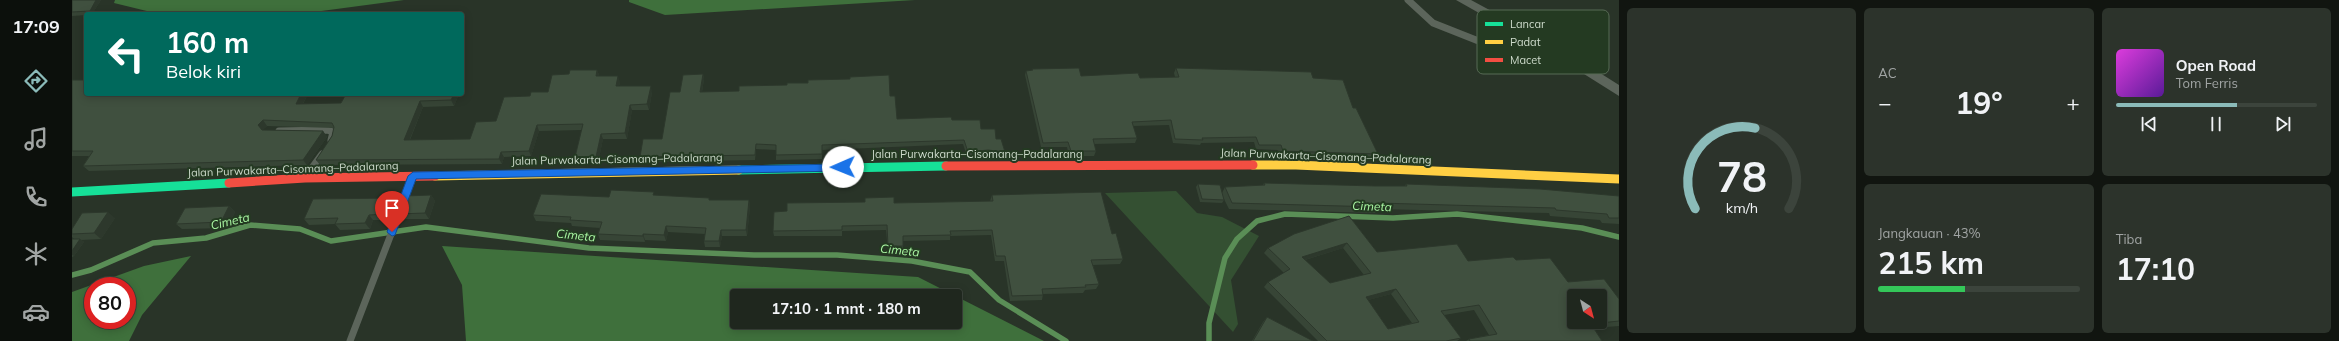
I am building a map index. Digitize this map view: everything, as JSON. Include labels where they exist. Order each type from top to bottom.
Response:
[{"type":"highway","name":"Jalan Purwakarta–Cisomang–Padalarang","points":[[72,192],[305,178],[964,166],[1296,165],[1619,179]]},
{"type":"street","points":[[1462,0],[1480,10]]},
{"type":"street","points":[[1592,74],[1619,91]]},
{"type":"lane","points":[[1408,0],[1433,23],[1477,40]]},
{"type":"lane","points":[[274,131],[333,132],[331,140],[305,178]]},
{"type":"lane","points":[[350,341],[413,176]]},
{"type":"green space","points":[[115,0],[404,0],[314,12],[151,12],[114,3]]},
{"type":"green space","points":[[629,0],[915,0],[665,15],[629,2]]},
{"type":"green space","points":[[1176,191],[1197,213],[1222,217],[1259,236],[1231,280],[1238,324],[1233,332],[1105,193]]},
{"type":"green space","points":[[442,246],[918,277],[942,289],[730,289],[730,329],[962,329],[962,299],[1044,341],[466,341],[462,285]]},
{"type":"green space","points":[[191,256],[142,315],[136,327],[136,277],[114,277],[144,266]]},
{"type":"green space","points":[[84,288],[84,329],[135,329],[129,341],[72,341],[72,292]]},
{"type":"building","points":[[72,0],[96,0],[90,11],[72,12]]},
{"type":"building","points":[[1079,68],[1081,76],[1138,73],[1140,78],[1179,77],[1176,68],[1311,72],[1313,78],[1343,80],[1353,108],[1356,108],[1378,154],[1283,151],[1281,145],[1259,145],[1256,137],[1202,138],[1203,140],[1175,139],[1171,120],[1132,122],[1137,138],[1093,139],[1096,151],[1071,151],[1068,142],[1043,143],[1026,71],[1033,70],[1032,69]]},
{"type":"building","points":[[570,70],[597,70],[596,76],[618,76],[616,86],[651,86],[647,104],[630,105],[625,133],[601,134],[596,157],[575,157],[583,124],[537,125],[529,151],[501,152],[499,159],[316,160],[332,136],[334,127],[332,123],[263,120],[258,125],[262,130],[323,131],[303,160],[83,166],[93,151],[72,151],[72,80],[84,80],[84,96],[300,96],[296,104],[341,103],[345,96],[453,96],[451,100],[420,101],[404,140],[470,139],[476,122],[496,121],[504,97],[530,96],[531,92],[548,92],[552,75],[569,74]]},
{"type":"building","points":[[703,74],[700,92],[739,91],[739,86],[787,85],[787,83],[808,83],[808,80],[850,79],[850,77],[889,75],[890,96],[895,96],[897,119],[951,117],[952,120],[980,120],[981,129],[995,129],[996,139],[1001,139],[1005,152],[988,150],[968,152],[964,140],[822,145],[822,154],[776,155],[776,145],[756,144],[755,155],[640,157],[643,139],[662,139],[670,92],[680,92],[683,75]]},
{"type":"building","points":[[1264,183],[1407,186],[1406,184],[1540,189],[1619,196],[1619,218],[1609,218],[1607,214],[1556,210],[1555,208],[1378,203],[1379,207],[1232,203],[1225,187],[1265,185]]},
{"type":"building","points":[[1198,184],[1220,185],[1224,200],[1202,199]]},
{"type":"building","points":[[611,190],[654,192],[653,195],[709,198],[709,200],[749,200],[746,230],[721,230],[719,241],[704,241],[706,228],[666,226],[664,235],[643,234],[643,236],[598,234],[602,222],[570,220],[571,217],[533,215],[541,194],[609,197]]},
{"type":"building","points":[[1101,192],[1112,234],[1116,233],[1123,259],[1091,260],[1099,284],[1085,285],[1086,287],[1042,289],[1043,295],[1012,296],[1005,256],[996,256],[992,230],[950,231],[951,235],[903,236],[903,246],[888,246],[887,225],[842,226],[842,230],[773,231],[774,212],[787,211],[787,203],[865,202],[865,198],[894,197],[894,203],[993,201],[992,195]]},
{"type":"building","points":[[431,195],[425,213],[398,214],[405,196]]},
{"type":"building","points":[[393,198],[387,214],[369,215],[365,223],[335,224],[338,218],[304,219],[313,199]]},
{"type":"building","points":[[229,206],[221,222],[176,224],[185,208]]},
{"type":"building","points":[[108,212],[94,233],[72,234],[72,229],[82,213]]},
{"type":"building","points":[[1349,216],[1377,252],[1457,244],[1468,261],[1513,257],[1516,260],[1550,258],[1568,282],[1604,279],[1619,299],[1619,321],[1607,322],[1607,289],[1567,289],[1567,329],[1594,329],[1602,341],[1470,341],[1469,339],[1497,334],[1479,305],[1441,311],[1461,338],[1446,341],[1327,341],[1268,282],[1290,269],[1268,248],[1294,234]],"holes":[[[1347,243],[1371,273],[1330,283],[1302,257]],[[1396,289],[1419,322],[1388,329],[1366,297]]]},
{"type":"building","points":[[72,239],[80,239],[72,251]]},
{"type":"building","points":[[1267,317],[1313,341],[1253,341]]},
{"type":"waterway","name":"Cimeta","points":[[1209,341],[1209,323],[1225,258],[1237,239],[1257,221],[1285,214],[1393,218],[1457,214],[1582,228],[1619,237]]},
{"type":"waterway","name":"Cimeta","points":[[72,275],[91,270],[153,243],[206,238],[250,225],[300,229],[331,241],[426,227],[589,248],[754,255],[837,255],[912,261],[970,272],[999,300],[1066,341]]},
{"type":"traffic: fast","points":[[739,170],[946,166]]},
{"type":"traffic: fast","points":[[72,192],[229,183]]},
{"type":"traffic: slow","points":[[1253,165],[1296,165],[1619,179]]},
{"type":"traffic: slow","points":[[435,176],[739,170]]},
{"type":"traffic: jam","points":[[946,166],[1253,165]]},
{"type":"traffic: jam","points":[[229,183],[305,178],[435,176]]},
{"type":"route","points":[[392,232],[413,176],[843,167]]}]
